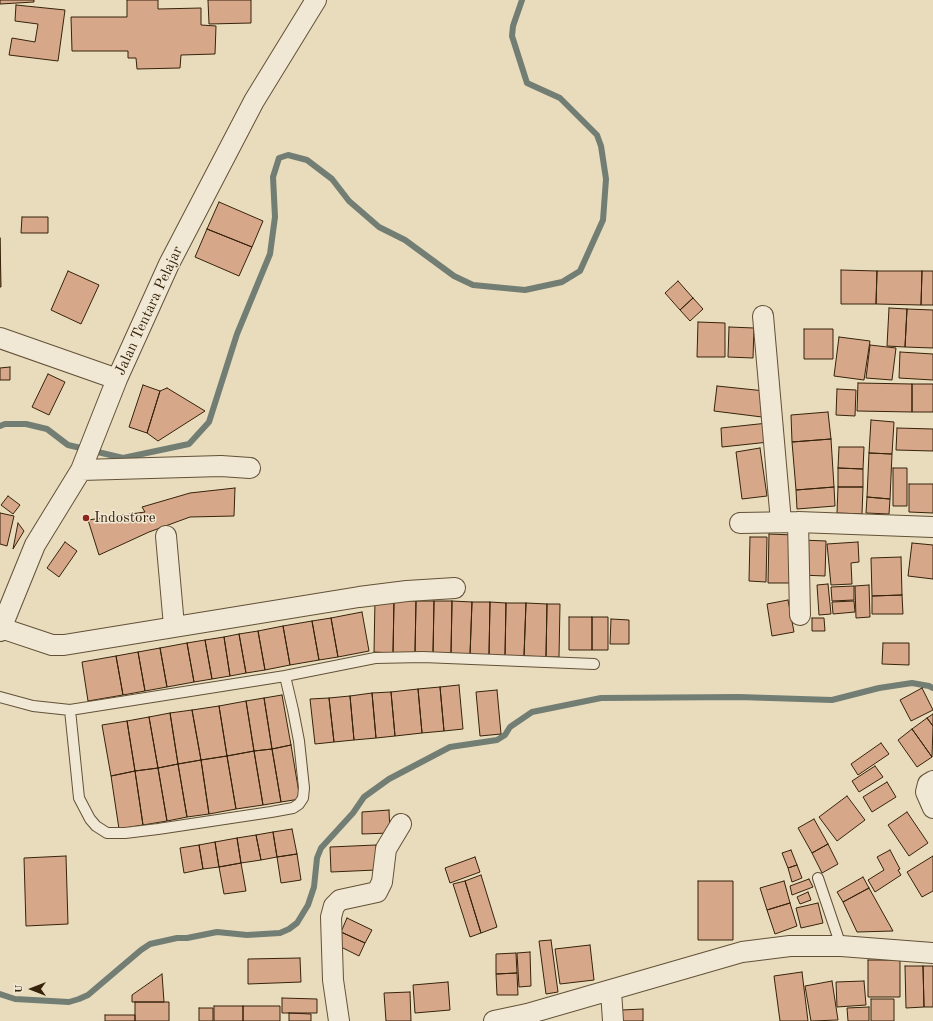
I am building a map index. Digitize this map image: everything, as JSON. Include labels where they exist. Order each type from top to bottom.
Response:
[{"type":"street","name":"Jalan Tentara Pelajar","points":[[1,629],[35,545],[86,457],[117,379],[169,264],[254,101],[316,0]]},
{"type":"street","points":[[763,316],[790,522],[800,615]]},
{"type":"street","points":[[0,338],[117,379]]},
{"type":"street","points":[[86,457],[250,468]]},
{"type":"street","points":[[740,523],[790,522],[933,527]]},
{"type":"street","points":[[166,536],[174,626]]},
{"type":"street","points":[[1,629],[52,645],[76,643],[360,597],[407,591],[455,588]]},
{"type":"street","points":[[933,781],[928,784],[926,792],[933,808]]},
{"type":"street","points":[[339,1021],[333,980],[331,918],[334,906],[340,900],[378,892],[382,882],[386,849],[401,824]]},
{"type":"street","points":[[494,1021],[527,1014],[611,991],[742,952],[790,946],[841,946],[933,953]]},
{"type":"street","points":[[611,991],[613,1021]]},
{"type":"lane","points":[[0,697],[33,706],[70,710],[285,676],[375,658],[423,657],[594,664]]},
{"type":"lane","points":[[70,710],[79,798],[90,819],[101,830],[107,833],[125,833],[271,812],[294,808],[303,798],[304,788],[299,741],[294,710],[285,676]]},
{"type":"lane","points":[[818,878],[841,946]]},
{"type":"building","points":[[0,0],[34,0],[34,2],[0,4]]},
{"type":"building","points":[[127,0],[158,0],[158,9],[201,8],[201,25],[216,26],[215,54],[181,55],[180,68],[137,69],[136,58],[128,58],[128,51],[72,51],[71,17],[127,17]]},
{"type":"building","points":[[208,0],[251,0],[251,23],[209,24]]},
{"type":"building","points":[[16,5],[65,10],[58,61],[9,55],[12,38],[35,42],[38,24],[15,21]]},
{"type":"building","points":[[219,202],[263,221],[252,247],[207,229]]},
{"type":"building","points":[[22,217],[48,217],[48,233],[21,233]]},
{"type":"building","points":[[207,229],[252,247],[239,276],[195,257]]},
{"type":"building","points":[[0,238],[1,287],[0,287]]},
{"type":"building","points":[[841,270],[877,271],[876,304],[841,304]]},
{"type":"building","points":[[68,271],[99,285],[81,324],[51,310]]},
{"type":"building","points":[[877,271],[922,271],[921,305],[876,304]]},
{"type":"building","points":[[922,271],[933,271],[933,305],[921,305]]},
{"type":"building","points":[[678,281],[693,298],[680,310],[665,293]]},
{"type":"building","points":[[693,298],[703,309],[690,321],[680,310]]},
{"type":"building","points":[[889,308],[907,309],[905,347],[887,346]]},
{"type":"building","points":[[907,309],[933,310],[933,348],[905,347]]},
{"type":"building","points":[[698,322],[725,323],[725,357],[697,357]]},
{"type":"building","points":[[729,327],[754,328],[753,358],[728,357]]},
{"type":"building","points":[[804,329],[833,329],[833,359],[804,359]]},
{"type":"building","points":[[839,337],[870,341],[864,380],[834,376]]},
{"type":"building","points":[[870,345],[896,348],[892,380],[866,378]]},
{"type":"building","points":[[900,352],[933,354],[933,380],[899,378]]},
{"type":"building","points":[[10,367],[10,380],[0,380],[0,368]]},
{"type":"building","points":[[48,374],[65,382],[49,415],[32,407]]},
{"type":"building","points":[[858,383],[912,384],[912,412],[857,411]]},
{"type":"building","points":[[912,384],[933,384],[933,412],[912,412]]},
{"type":"building","points":[[143,385],[160,391],[147,433],[129,427]]},
{"type":"building","points":[[717,386],[765,391],[762,417],[714,411]]},
{"type":"building","points":[[167,388],[205,411],[158,441],[147,433],[160,391]]},
{"type":"building","points":[[837,389],[856,390],[855,416],[836,415]]},
{"type":"building","points":[[828,412],[831,439],[792,442],[791,415]]},
{"type":"building","points":[[871,420],[894,422],[892,454],[869,453]]},
{"type":"building","points":[[768,423],[769,442],[722,447],[721,428]]},
{"type":"building","points":[[897,428],[933,429],[933,451],[896,450]]},
{"type":"building","points":[[831,439],[834,487],[796,490],[792,442]]},
{"type":"building","points":[[839,447],[864,447],[863,469],[838,468]]},
{"type":"building","points":[[760,448],[767,496],[742,499],[736,452]]},
{"type":"building","points":[[869,453],[892,454],[890,499],[867,497]]},
{"type":"building","points":[[838,468],[863,469],[863,487],[838,487]]},
{"type":"building","points":[[893,468],[907,468],[907,506],[893,506]]},
{"type":"building","points":[[909,484],[933,484],[933,513],[909,512]]},
{"type":"building","points":[[834,487],[835,506],[797,509],[796,490]]},
{"type":"building","points":[[838,487],[863,487],[862,514],[837,513]]},
{"type":"building","points":[[235,488],[234,516],[190,517],[149,532],[99,555],[88,520],[145,512],[142,507],[190,493]]},
{"type":"building","points":[[8,496],[20,505],[13,514],[1,505]]},
{"type":"building","points":[[867,497],[890,499],[889,514],[866,513]]},
{"type":"building","points":[[0,513],[14,516],[7,546],[0,544]]},
{"type":"building","points":[[18,523],[24,531],[13,549]]},
{"type":"building","points":[[769,534],[793,535],[792,583],[768,583]]},
{"type":"building","points":[[750,537],[767,537],[766,582],[749,581]]},
{"type":"building","points":[[801,540],[826,541],[825,576],[801,575]]},
{"type":"building","points":[[65,542],[77,551],[59,577],[47,568]]},
{"type":"building","points":[[858,542],[859,562],[851,563],[852,584],[831,585],[827,544]]},
{"type":"building","points":[[912,543],[933,545],[933,579],[908,576]]},
{"type":"building","points":[[901,557],[902,595],[872,596],[871,558]]},
{"type":"building","points":[[828,584],[831,614],[819,615],[817,585]]},
{"type":"building","points":[[869,585],[870,617],[856,618],[855,586]]},
{"type":"building","points":[[854,586],[854,600],[832,601],[831,587]]},
{"type":"building","points":[[902,595],[903,614],[872,614],[872,596]]},
{"type":"building","points":[[375,600],[394,600],[393,653],[374,652]]},
{"type":"building","points":[[394,600],[416,601],[415,653],[393,653]]},
{"type":"building","points":[[788,600],[794,632],[772,636],[767,604]]},
{"type":"building","points":[[416,601],[434,601],[433,654],[415,653]]},
{"type":"building","points":[[434,601],[452,601],[451,654],[433,654]]},
{"type":"building","points":[[452,601],[472,602],[470,655],[451,654]]},
{"type":"building","points":[[854,601],[855,612],[833,614],[832,602]]},
{"type":"building","points":[[472,602],[490,602],[489,655],[470,655]]},
{"type":"building","points":[[490,602],[506,603],[505,656],[489,655]]},
{"type":"building","points":[[506,603],[526,603],[524,656],[505,656]]},
{"type":"building","points":[[526,603],[547,604],[546,657],[524,656]]},
{"type":"building","points":[[547,604],[560,604],[559,657],[546,657]]},
{"type":"building","points":[[362,612],[369,651],[338,657],[331,618]]},
{"type":"building","points":[[569,617],[592,617],[592,650],[569,650]]},
{"type":"building","points":[[592,617],[608,617],[608,650],[592,650]]},
{"type":"building","points":[[331,618],[338,657],[319,660],[312,621]]},
{"type":"building","points":[[812,618],[824,618],[825,631],[812,631]]},
{"type":"building","points":[[611,619],[629,620],[629,644],[610,644]]},
{"type":"building","points":[[312,621],[319,660],[290,665],[283,626]]},
{"type":"building","points":[[283,626],[290,665],[265,670],[258,631]]},
{"type":"building","points":[[258,631],[265,670],[246,673],[239,634]]},
{"type":"building","points":[[239,634],[246,673],[230,676],[224,637]]},
{"type":"building","points":[[224,637],[230,676],[212,679],[205,640]]},
{"type":"building","points":[[205,640],[212,679],[194,682],[187,643]]},
{"type":"building","points":[[187,643],[194,682],[167,687],[160,648]]},
{"type":"building","points":[[883,643],[909,643],[909,665],[882,664]]},
{"type":"building","points":[[160,648],[167,687],[145,691],[138,652]]},
{"type":"building","points":[[138,652],[145,691],[123,695],[116,656]]},
{"type":"building","points":[[116,656],[123,695],[88,701],[82,662]]},
{"type":"building","points":[[459,685],[463,729],[444,731],[440,687]]},
{"type":"building","points":[[440,687],[444,731],[422,733],[418,689]]},
{"type":"building","points":[[922,688],[933,710],[911,721],[900,700]]},
{"type":"building","points":[[418,689],[422,733],[395,736],[391,692]]},
{"type":"building","points":[[497,690],[501,734],[480,736],[476,692]]},
{"type":"building","points":[[391,692],[395,736],[376,738],[372,693]]},
{"type":"building","points":[[372,693],[376,738],[354,740],[350,696]]},
{"type":"building","points":[[282,695],[291,745],[272,749],[264,698]]},
{"type":"building","points":[[350,696],[354,740],[334,742],[329,698]]},
{"type":"building","points":[[264,698],[272,749],[254,751],[246,701]]},
{"type":"building","points":[[329,698],[334,742],[315,744],[310,699]]},
{"type":"building","points":[[246,701],[254,751],[227,756],[219,706]]},
{"type":"building","points":[[219,706],[227,756],[201,760],[192,710]]},
{"type":"building","points":[[192,710],[201,760],[178,764],[170,713]]},
{"type":"building","points":[[170,713],[178,764],[158,768],[149,717]]},
{"type":"building","points":[[933,714],[933,726],[927,718]]},
{"type":"building","points":[[149,717],[158,768],[135,771],[127,721]]},
{"type":"building","points":[[927,718],[933,726],[932,757],[912,729]]},
{"type":"building","points":[[127,721],[135,771],[111,776],[102,725]]},
{"type":"building","points":[[912,729],[932,757],[917,767],[898,740]]},
{"type":"building","points":[[881,743],[889,754],[858,775],[851,764]]},
{"type":"building","points":[[291,745],[300,799],[281,802],[272,749]]},
{"type":"building","points":[[272,749],[281,802],[263,805],[254,751]]},
{"type":"building","points":[[254,751],[263,805],[236,809],[227,756]]},
{"type":"building","points":[[227,756],[236,809],[209,814],[201,760]]},
{"type":"building","points":[[201,760],[209,814],[187,817],[178,764]]},
{"type":"building","points":[[178,764],[187,817],[167,821],[158,768]]},
{"type":"building","points":[[875,766],[883,777],[859,792],[852,781]]},
{"type":"building","points":[[158,768],[167,821],[143,825],[135,771]]},
{"type":"building","points":[[135,771],[143,825],[119,829],[111,776]]},
{"type":"building","points":[[887,782],[896,797],[872,812],[863,797]]},
{"type":"building","points":[[847,796],[865,820],[837,841],[819,817]]},
{"type":"building","points":[[389,810],[390,833],[362,834],[362,812]]},
{"type":"building","points":[[907,812],[928,843],[909,856],[888,825]]},
{"type":"building","points":[[814,819],[828,844],[812,853],[798,828]]},
{"type":"building","points":[[292,829],[297,854],[277,857],[273,832]]},
{"type":"building","points":[[273,832],[277,857],[261,860],[256,835]]},
{"type":"building","points":[[256,835],[261,860],[241,863],[237,838]]},
{"type":"building","points":[[237,838],[241,863],[219,867],[215,842]]},
{"type":"building","points":[[215,842],[219,867],[203,869],[199,845]]},
{"type":"building","points":[[828,844],[838,864],[822,873],[812,853]]},
{"type":"building","points":[[199,845],[203,869],[184,873],[180,848]]},
{"type":"building","points":[[376,845],[376,870],[331,872],[330,847]]},
{"type":"building","points":[[791,850],[797,865],[788,868],[782,853]]},
{"type":"building","points":[[890,850],[900,869],[898,870],[901,875],[875,892],[868,880],[884,870],[877,857]]},
{"type":"building","points":[[297,854],[301,880],[281,883],[277,857]]},
{"type":"building","points":[[66,856],[68,924],[26,926],[24,858]]},
{"type":"building","points":[[933,856],[933,891],[922,897],[907,872]]},
{"type":"building","points":[[475,857],[480,872],[450,883],[445,868]]},
{"type":"building","points":[[241,863],[246,891],[224,894],[219,867]]},
{"type":"building","points":[[797,865],[802,878],[792,882],[788,868]]},
{"type":"building","points":[[481,875],[497,927],[481,933],[465,881]]},
{"type":"building","points":[[863,877],[869,888],[843,902],[837,892]]},
{"type":"building","points":[[809,879],[813,887],[792,895],[790,886]]},
{"type":"building","points":[[465,881],[481,933],[470,937],[453,884]]},
{"type":"building","points":[[698,881],[733,881],[733,940],[698,940]]},
{"type":"building","points":[[784,881],[790,903],[767,910],[760,888]]},
{"type":"building","points":[[869,888],[893,931],[857,932],[843,902]]},
{"type":"building","points":[[808,892],[811,900],[800,904],[797,897]]},
{"type":"building","points":[[790,903],[797,926],[775,934],[767,910]]},
{"type":"building","points":[[818,903],[823,923],[801,928],[796,908]]},
{"type":"building","points":[[347,918],[372,930],[365,943],[341,932]]},
{"type":"building","points":[[341,932],[365,943],[359,956],[335,944]]},
{"type":"building","points":[[551,940],[558,992],[546,994],[539,941]]},
{"type":"building","points":[[590,945],[594,980],[560,984],[555,949]]},
{"type":"building","points":[[530,952],[531,986],[519,987],[517,953]]},
{"type":"building","points":[[516,953],[517,973],[496,974],[496,954]]},
{"type":"building","points":[[300,958],[301,982],[248,984],[248,959]]},
{"type":"building","points":[[868,960],[900,960],[900,997],[868,997]]},
{"type":"building","points":[[905,966],[923,966],[924,1007],[906,1008]]},
{"type":"building","points":[[923,966],[933,966],[933,1007],[924,1007]]},
{"type":"building","points":[[802,972],[808,1021],[780,1021],[774,976]]},
{"type":"building","points":[[517,973],[518,995],[497,995],[496,974]]},
{"type":"building","points":[[162,974],[164,1002],[132,1002],[132,995]]},
{"type":"building","points":[[832,981],[838,1020],[811,1021],[805,986]]},
{"type":"building","points":[[864,981],[866,1005],[837,1007],[836,982]]},
{"type":"building","points":[[448,982],[450,1010],[415,1013],[413,985]]},
{"type":"building","points":[[410,992],[411,1021],[386,1021],[384,993]]},
{"type":"building","points":[[282,998],[317,999],[317,1013],[282,1013]]},
{"type":"building","points":[[871,999],[894,999],[894,1021],[871,1021]]},
{"type":"building","points":[[135,1002],[169,1002],[169,1021],[135,1021]]},
{"type":"building","points":[[214,1006],[243,1006],[243,1021],[214,1021]]},
{"type":"building","points":[[243,1006],[280,1006],[280,1021],[243,1021]]},
{"type":"building","points":[[869,1007],[869,1021],[848,1021],[847,1008]]},
{"type":"building","points":[[199,1008],[213,1008],[213,1021],[199,1021]]},
{"type":"building","points":[[643,1009],[643,1021],[622,1021],[622,1010]]},
{"type":"building","points":[[289,1013],[311,1014],[311,1021],[289,1021]]},
{"type":"building","points":[[105,1015],[135,1015],[135,1021],[105,1021]]},
{"type":"waterway","points":[[0,426],[5,424],[26,424],[47,429],[68,445],[123,458],[189,444],[209,422],[237,334],[270,254],[275,217],[273,177],[279,158],[288,155],[307,160],[332,179],[349,201],[379,227],[405,240],[454,276],[473,285],[525,290],[562,282],[580,271],[603,220],[606,179],[601,146],[597,135],[560,98],[527,83],[512,36],[513,26],[522,0]]},
{"type":"waterway","points":[[0,994],[15,999],[69,1002],[88,995],[150,944],[217,932],[247,935],[280,933],[289,929],[297,923],[308,905],[314,887],[317,858],[321,848],[353,813],[364,797],[389,779],[450,747],[497,740],[505,735],[510,727],[532,712],[601,698],[739,697],[832,700],[879,688],[912,683],[933,688]]},
{"type":"place","name":"Indostore","points":[[86,518]]}]
